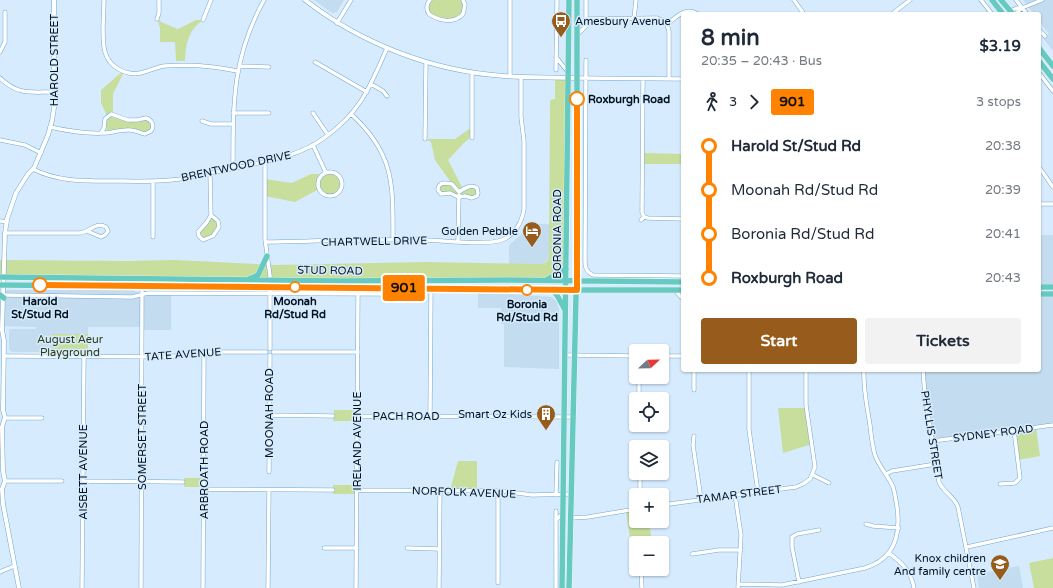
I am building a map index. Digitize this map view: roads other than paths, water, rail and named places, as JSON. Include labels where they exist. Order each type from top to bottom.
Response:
[{"type":"main road","name":"BORONIA ROAD","points":[[562,588],[566,355],[569,0]]},
{"type":"main road","name":"BORONIA ROAD","points":[[570,588],[577,290],[577,0]]},
{"type":"main road","points":[[992,0],[1001,12]]},
{"type":"main road","points":[[1001,0],[1011,12]]},
{"type":"main road","points":[[1041,51],[1053,66]]},
{"type":"main road","points":[[1041,64],[1053,79]]},
{"type":"main road","points":[[247,280],[258,274],[268,256]]},
{"type":"main road","points":[[545,281],[566,269]]},
{"type":"main road","name":"STUD ROAD","points":[[2,277],[340,281],[681,282]]},
{"type":"main road","name":"STUD ROAD","points":[[2,285],[681,290]]},
{"type":"main road","points":[[1041,287],[1053,287]]},
{"type":"main road","points":[[553,290],[566,314]]},
{"type":"main road","points":[[1041,294],[1053,294]]},
{"type":"street","name":"HAROLD STREET","points":[[19,588],[1,505],[2,487],[5,481],[1,461],[2,427],[5,418],[3,411],[4,356],[2,350],[4,341],[2,330],[2,277],[7,222],[10,209],[19,188],[33,169],[41,153],[50,127],[55,102],[52,92],[54,80],[54,0]]},
{"type":"street","points":[[104,0],[105,52],[112,64],[119,70],[137,74],[160,67],[185,66],[214,67],[237,71]]},
{"type":"street","points":[[157,19],[159,13],[159,0]]},
{"type":"street","points":[[203,20],[211,0]]},
{"type":"street","points":[[233,168],[233,113],[237,71],[248,35],[264,0]]},
{"type":"street","points":[[305,0],[337,23],[387,48],[426,62],[472,72],[521,77],[568,75],[577,78],[681,79]]},
{"type":"street","points":[[337,23],[351,0]]},
{"type":"street","points":[[430,0],[427,5],[429,14],[449,21],[458,19],[463,14],[465,5],[463,0]]},
{"type":"street","points":[[510,0],[510,76]]},
{"type":"street","points":[[556,70],[557,0]]},
{"type":"street","name":"BORONIA ROAD","points":[[577,35],[586,27],[586,0]]},
{"type":"street","points":[[634,19],[636,0]]},
{"type":"street","points":[[794,0],[803,12]]},
{"type":"street","points":[[894,12],[909,0]]},
{"type":"street","points":[[981,0],[990,12]]},
{"type":"street","points":[[1016,0],[1025,12]]},
{"type":"street","points":[[1013,12],[1017,8],[1022,8],[1042,0]]},
{"type":"street","points":[[0,52],[5,42],[5,12]]},
{"type":"street","points":[[684,12],[694,12]]},
{"type":"street","points":[[667,24],[681,14]]},
{"type":"street","points":[[586,19],[662,19],[667,24],[670,34],[669,79]]},
{"type":"street","points":[[1041,32],[1045,36]]},
{"type":"street","name":"BRENTWOOD DRIVE","points":[[33,169],[47,175],[74,180],[153,181],[179,179],[265,162],[295,154],[313,146],[328,135],[351,114],[367,92],[387,48]]},
{"type":"street","points":[[556,57],[568,75]]},
{"type":"street","points":[[586,60],[585,263],[588,272],[604,275],[681,276]]},
{"type":"street","points":[[314,62],[367,92]]},
{"type":"street","points":[[425,139],[426,62]]},
{"type":"street","points":[[239,66],[269,67]]},
{"type":"street","points":[[472,72],[472,138]]},
{"type":"street","points":[[1041,76],[1053,91]]},
{"type":"street","name":"CHARTWELL DRIVE","points":[[266,242],[393,240],[491,242],[503,239],[515,230],[522,217],[524,209],[524,141],[521,118],[521,77]]},
{"type":"street","points":[[0,78],[10,87],[18,90],[52,92]]},
{"type":"street","points":[[643,79],[642,213],[644,217]]},
{"type":"street","points":[[371,84],[384,92],[387,96]]},
{"type":"street","points":[[233,113],[269,113]]},
{"type":"street","points":[[313,113],[328,135]]},
{"type":"street","points":[[50,127],[75,133],[101,133],[110,133],[130,130],[147,134],[151,131],[153,126],[152,122],[146,118],[128,120],[112,114],[106,117],[105,125],[101,133]]},
{"type":"street","points":[[351,114],[365,127],[382,152],[387,166],[392,188],[393,240]]},
{"type":"street","points":[[202,121],[211,124],[233,124]]},
{"type":"street","points":[[105,125],[110,133]]},
{"type":"street","points":[[0,140],[25,145],[41,153]]},
{"type":"street","points":[[313,146],[326,173]]},
{"type":"street","name":"MOONAH ROAD","points":[[265,162],[266,242],[270,280],[269,472]]},
{"type":"street","points":[[1041,171],[1053,187]]},
{"type":"street","points":[[331,172],[336,174],[341,180],[341,190],[332,196],[324,195],[320,192],[318,186],[319,178],[326,173],[331,172]]},
{"type":"street","points":[[210,173],[211,215],[198,232],[201,239],[212,237],[219,229],[219,222],[211,215]]},
{"type":"street","points":[[152,237],[153,181]]},
{"type":"street","points":[[458,241],[458,197],[459,192],[468,187],[473,186],[477,188],[477,196],[474,198],[465,196],[458,197],[450,193],[441,194],[438,190],[438,186],[442,183],[448,183],[453,185],[459,192]]},
{"type":"street","points":[[1041,204],[1053,204]]},
{"type":"street","points":[[644,217],[681,219]]},
{"type":"street","points":[[641,220],[644,217]]},
{"type":"street","points":[[0,221],[7,222]]},
{"type":"street","points":[[6,233],[80,233],[101,225],[106,227],[108,231],[106,236],[101,237],[87,231]]},
{"type":"street","points":[[595,281],[604,275]]},
{"type":"street","name":"SOMERSET STREET","points":[[141,588],[142,286]]},
{"type":"street","points":[[430,416],[431,289]]},
{"type":"street","points":[[676,290],[681,297]]},
{"type":"street","points":[[3,296],[134,297],[148,293],[386,294]]},
{"type":"street","name":"IRELAND AVENUE","points":[[356,588],[358,294]]},
{"type":"street","name":"TATE AVENUE","points":[[4,356],[168,357],[204,352],[358,352]]},
{"type":"street","name":"ARBROATH ROAD","points":[[203,588],[204,352]]},
{"type":"street","points":[[566,355],[629,356]]},
{"type":"street","name":"AISBETT AVENUE","points":[[82,588],[84,356]]},
{"type":"street","points":[[669,356],[681,356]]},
{"type":"street","points":[[694,372],[694,390]]},
{"type":"street","points":[[749,372],[749,436],[758,492]]},
{"type":"street","points":[[806,372],[806,406],[815,467],[813,475],[829,483]]},
{"type":"street","points":[[735,495],[740,527],[741,550],[738,586],[777,586],[867,568],[880,561],[889,553],[896,540],[899,520],[894,492],[886,474],[877,461],[873,448],[864,392],[864,372]]},
{"type":"street","name":"PHYLLIS STREET","points":[[923,372],[925,396],[941,487],[954,499],[957,505],[967,546],[974,588]]},
{"type":"street","points":[[269,415],[333,416]]},
{"type":"street","name":"PACH ROAD","points":[[358,416],[574,417]]},
{"type":"street","points":[[5,418],[42,418]]},
{"type":"street","name":"SYDNEY ROAD","points":[[933,441],[1053,425]]},
{"type":"street","points":[[1000,484],[1015,483],[1020,478],[1014,430]]},
{"type":"street","points":[[694,436],[693,445],[701,499]]},
{"type":"street","points":[[556,495],[557,462]]},
{"type":"street","points":[[886,474],[892,471],[936,464]]},
{"type":"street","name":"TAMAR STREET","points":[[669,504],[801,485],[808,481],[813,475]]},
{"type":"street","points":[[5,481],[62,481]]},
{"type":"street","points":[[82,481],[183,482]]},
{"type":"street","points":[[204,489],[333,490]]},
{"type":"street","points":[[268,588],[269,490]]},
{"type":"street","name":"NORFOLK AVENUE","points":[[357,490],[498,491],[532,495],[572,494]]},
{"type":"street","points":[[439,588],[440,490]]},
{"type":"street","points":[[498,491],[498,583]]},
{"type":"street","points":[[571,518],[588,517],[629,510]]},
{"type":"street","points":[[556,511],[556,588]]},
{"type":"street","points":[[556,520],[563,513]]},
{"type":"street","points":[[866,524],[899,528]]},
{"type":"street","points":[[967,546],[1053,528]]},
{"type":"street","points":[[799,582],[792,547],[792,537],[797,534],[819,530]]},
{"type":"street","points":[[324,548],[357,548]]},
{"type":"street","points":[[407,548],[439,548]]},
{"type":"street","points":[[692,554],[720,550],[741,550]]},
{"type":"street","points":[[889,553],[907,569],[912,579],[914,588]]},
{"type":"street","points":[[0,572],[14,566]]},
{"type":"street","points":[[641,576],[642,588]]},
{"type":"place","name":"Amesbury Avenue","points":[[561,38]]},
{"type":"place","name":"Roxburgh Road","points":[[577,99]]},
{"type":"place","name":"Golden Pebble","points":[[532,248]]},
{"type":"place","name":"Harold St/Stud Rd","points":[[40,285]]},
{"type":"place","name":"Moonah Rd/Stud Rd","points":[[295,287]]},
{"type":"place","name":"Boronia Rd/Stud Rd","points":[[527,290]]},
{"type":"place","name":"Smart Oz Kids","points":[[546,431]]},
{"type":"place","name":"Knox children And family centre","points":[[1000,581]]},
{"type":"park label","name":"August Aeur Playground","points":[[70,345]]}]
